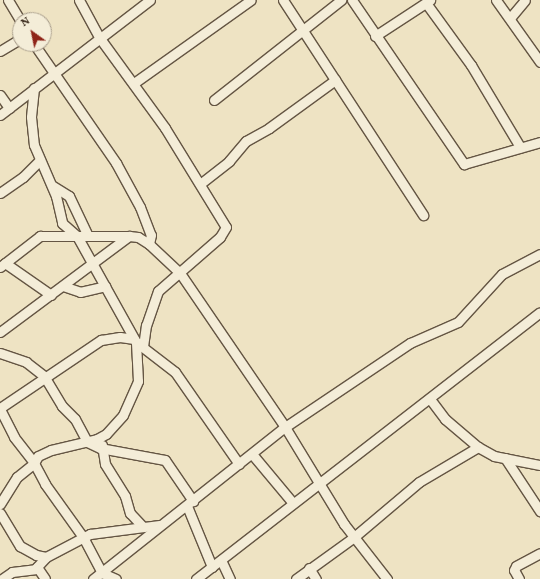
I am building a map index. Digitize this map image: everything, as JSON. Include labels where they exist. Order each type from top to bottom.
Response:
[{"type":"street","points":[[8,0],[15,12]]},
{"type":"street","points":[[79,0],[99,37],[134,83],[200,184],[226,227],[220,237],[158,291],[138,343],[137,385],[126,411],[106,434],[100,448],[105,464],[125,496],[130,513],[143,527]]},
{"type":"street","points":[[0,115],[99,37],[150,0]]},
{"type":"street","points":[[134,83],[251,0]]},
{"type":"street","points":[[283,0],[423,215]]},
{"type":"street","points":[[214,100],[341,0]]},
{"type":"street","points":[[352,0],[375,36],[464,164],[540,142]]},
{"type":"street","points":[[496,0],[540,62]]},
{"type":"street","points":[[510,18],[525,0]]},
{"type":"street","points":[[375,36],[428,1],[471,66],[520,147]]},
{"type":"street","points":[[0,51],[12,44]]},
{"type":"street","points":[[40,52],[116,164],[140,207],[151,235],[149,244]]},
{"type":"street","points":[[200,184],[229,161],[246,141],[269,128],[335,80]]},
{"type":"street","points":[[34,88],[32,131],[40,160],[53,186],[62,223],[78,236],[138,343]]},
{"type":"street","points":[[0,95],[9,108]]},
{"type":"street","points":[[0,194],[23,177],[40,160]]},
{"type":"street","points":[[53,186],[69,196],[88,236]]},
{"type":"street","points":[[0,332],[93,265],[129,236]]},
{"type":"street","points":[[51,295],[3,265],[37,237],[129,236],[138,237],[149,244],[180,273],[285,426],[318,482],[354,537],[387,579]]},
{"type":"street","points":[[93,579],[160,525],[190,504],[285,426],[410,343],[458,322],[502,274],[540,254]]},
{"type":"street","points":[[63,286],[80,292],[105,286]]},
{"type":"street","points":[[196,579],[318,482],[430,399],[540,312]]},
{"type":"street","points":[[116,579],[102,573],[83,537],[51,493],[34,463],[14,437],[0,409],[44,376],[100,340],[120,337],[138,343],[175,372],[239,464]]},
{"type":"street","points":[[0,353],[26,362],[44,376],[62,406],[75,419],[87,442],[100,448],[165,460],[190,504],[212,567]]},
{"type":"street","points":[[430,399],[445,419],[478,447],[494,456],[540,465]]},
{"type":"street","points":[[0,504],[17,477],[34,463],[38,456],[47,451],[87,442],[106,434]]},
{"type":"street","points":[[296,579],[309,568],[354,537],[419,482],[478,447]]},
{"type":"street","points":[[252,454],[293,502]]},
{"type":"street","points":[[505,458],[540,511]]},
{"type":"street","points":[[0,513],[20,546],[36,555],[46,557]]},
{"type":"street","points":[[2,579],[12,572],[37,567],[46,557],[83,537],[98,532],[160,525]]},
{"type":"street","points":[[519,579],[514,570],[516,566],[540,553]]},
{"type":"street","points":[[221,560],[230,579]]},
{"type":"street","points":[[37,567],[45,579]]},
{"type":"street","points":[[309,568],[316,579]]}]
